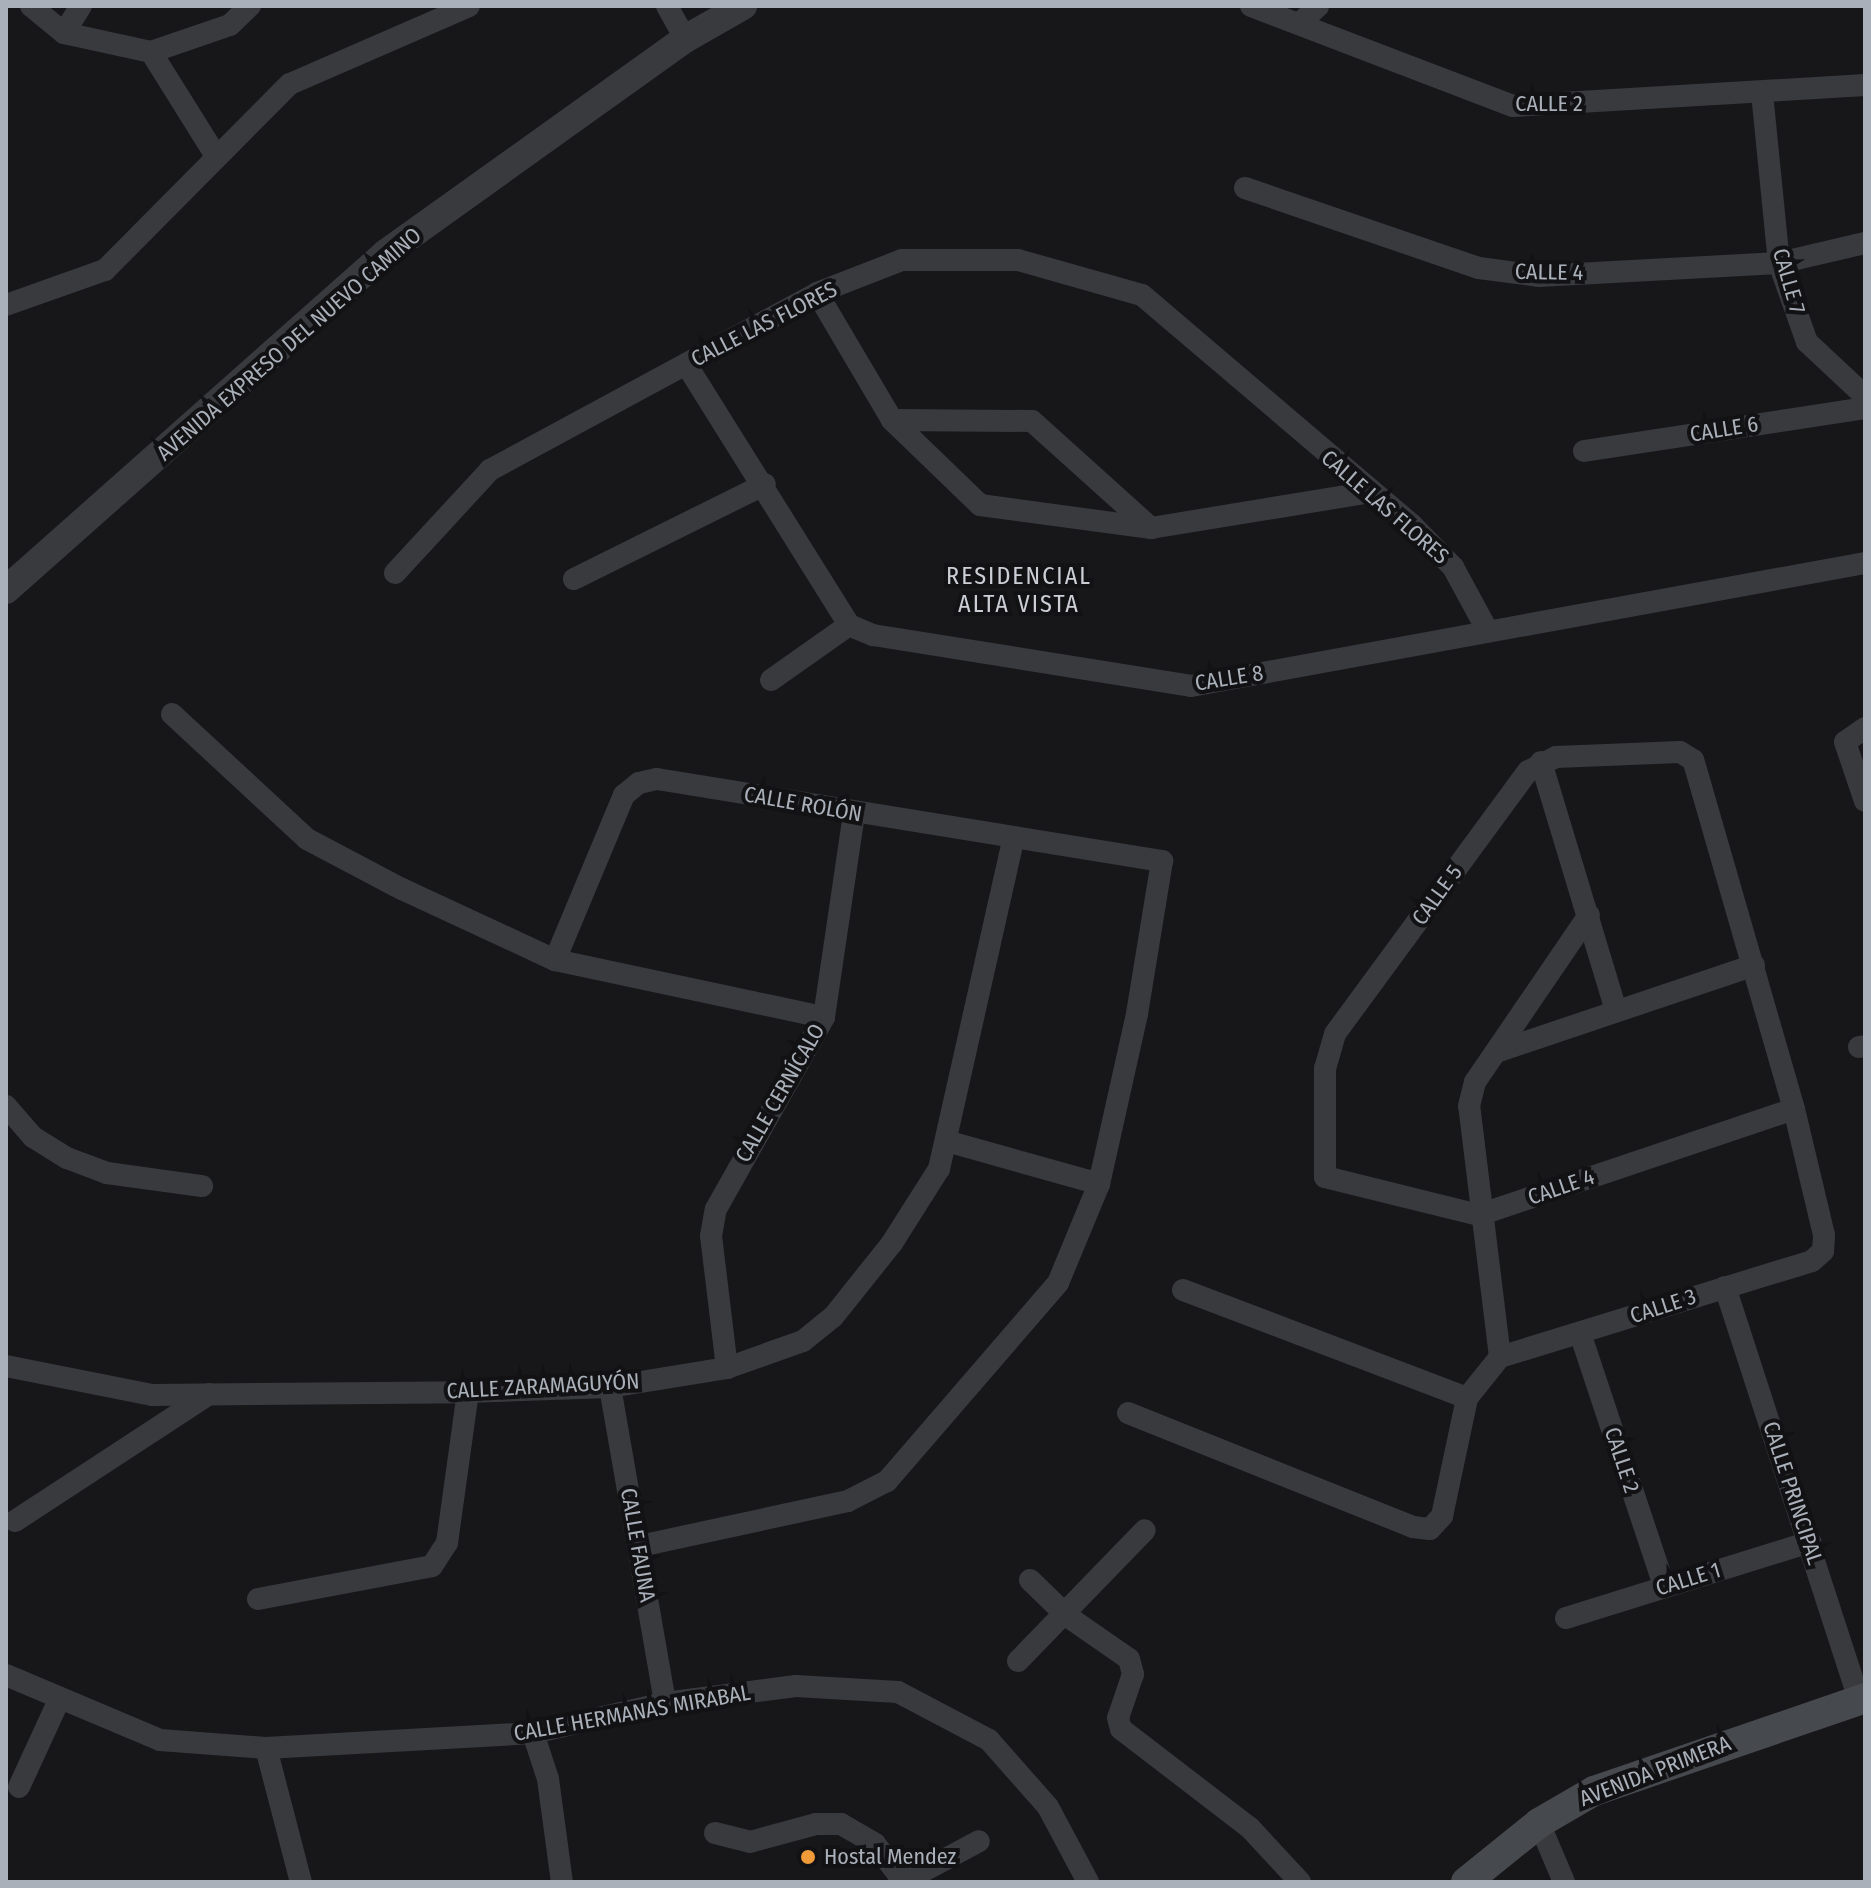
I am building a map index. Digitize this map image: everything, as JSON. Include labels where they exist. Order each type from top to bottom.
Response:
[{"type":"main road","name":"AVENIDA PRIMERA","points":[[1466,1882],[1539,1823],[1594,1791],[1656,1767],[1862,1699]]},
{"type":"street","points":[[31,6],[64,33],[151,52],[230,25],[250,6]]},
{"type":"street","points":[[64,33],[81,6]]},
{"type":"street","points":[[6,305],[105,270],[290,84],[469,6]]},
{"type":"street","points":[[667,6],[685,39]]},
{"type":"street","name":"AVENIDA EXPRESO DEL NUEVO CAMINO","points":[[6,590],[386,253],[685,39],[743,6]]},
{"type":"street","name":"CALLE 2","points":[[1251,6],[1513,106],[1865,85]]},
{"type":"street","points":[[1299,24],[1318,6]]},
{"type":"street","points":[[151,52],[216,156]]},
{"type":"street","name":"CALLE 7","points":[[1762,93],[1779,263],[1807,342],[1865,396]]},
{"type":"street","name":"CALLE 4","points":[[1245,188],[1479,268],[1539,276],[1779,263],[1865,243]]},
{"type":"street","name":"CALLE LAS FLORES","points":[[395,573],[490,470],[817,293],[902,260],[1018,260],[1142,295],[1453,567],[1487,630]]},
{"type":"street","points":[[817,293],[892,420],[980,505],[1151,528],[1370,492]]},
{"type":"street","points":[[686,364],[765,484],[849,625],[771,680]]},
{"type":"street","name":"CALLE 6","points":[[1584,451],[1865,408]]},
{"type":"street","points":[[892,420],[1032,421],[1151,528]]},
{"type":"street","points":[[574,579],[765,484]]},
{"type":"street","name":"CALLE 8","points":[[849,625],[873,635],[1191,686],[1865,563]]},
{"type":"street","points":[[172,714],[334,857],[555,960],[824,1017]]},
{"type":"street","points":[[1865,728],[1845,742],[1865,801]]},
{"type":"street","points":[[1616,1010],[1541,762],[1689,754],[1754,965],[1794,1109]]},
{"type":"street","name":"CALLE 5","points":[[1479,1215],[1325,1177],[1325,1068],[1335,1034],[1528,771],[1541,762]]},
{"type":"street","name":"CALLE ROLÓN","points":[[555,960],[624,795],[639,783],[657,779],[1162,861],[1137,1014],[1099,1184]]},
{"type":"street","name":"CALLE CERNÍCALO","points":[[727,1368],[711,1236],[716,1209],[824,1017],[854,813]]},
{"type":"street","name":"CALLE ZARAMAGUYÓN","points":[[6,1366],[152,1395],[468,1392],[610,1387],[727,1368],[803,1341],[833,1317],[892,1243],[950,1142],[1014,837]]},
{"type":"street","points":[[1128,1413],[1430,1529],[1442,1516],[1467,1398],[1500,1357],[1479,1215],[1469,1106],[1475,1082],[1589,915]]},
{"type":"street","points":[[1499,1051],[1754,965]]},
{"type":"street","points":[[6,1106],[33,1137],[67,1158],[107,1173],[202,1186]]},
{"type":"street","name":"CALLE 4","points":[[1479,1215],[1794,1109]]},
{"type":"street","name":"CALLE 3","points":[[1500,1357],[1812,1261],[1823,1251],[1794,1109]]},
{"type":"street","points":[[639,1546],[848,1501],[887,1481],[1058,1283],[1099,1184],[950,1142]]},
{"type":"street","name":"CALLE PRINCIPAL","points":[[1725,1287],[1862,1699]]},
{"type":"street","points":[[1183,1290],[1467,1398]]},
{"type":"street","name":"CALLE 2","points":[[1580,1333],[1664,1586]]},
{"type":"street","name":"CALLE FAUNA","points":[[610,1387],[665,1703]]},
{"type":"street","points":[[258,1599],[432,1566],[447,1543],[468,1392]]},
{"type":"street","points":[[15,1521],[210,1393]]},
{"type":"street","points":[[1018,1661],[1067,1616],[1145,1530]]},
{"type":"street","name":"CALLE 1","points":[[1566,1618],[1810,1542]]},
{"type":"street","points":[[1030,1580],[1067,1616],[1129,1659],[1133,1674],[1118,1718],[1121,1729],[1250,1828],[1300,1882]]},
{"type":"street","name":"CALLE HERMANAS MIRABAL","points":[[6,1675],[160,1740],[266,1748],[533,1733],[665,1703],[796,1686],[898,1692],[989,1740],[1048,1807],[1088,1882]]},
{"type":"street","points":[[19,1787],[60,1698]]},
{"type":"street","points":[[533,1733],[548,1779],[562,1882]]},
{"type":"street","points":[[266,1748],[301,1882]]},
{"type":"street","points":[[1539,1823],[1564,1882]]},
{"type":"street","points":[[715,1833],[750,1842],[816,1824],[841,1824],[875,1844],[904,1882],[979,1841]]},
{"type":"place","name":"Hostal Mendez","points":[[808,1857]]},
{"type":"district","name":"RESIDENCIAL ALTA VISTA","points":[[1019,591]]}]
